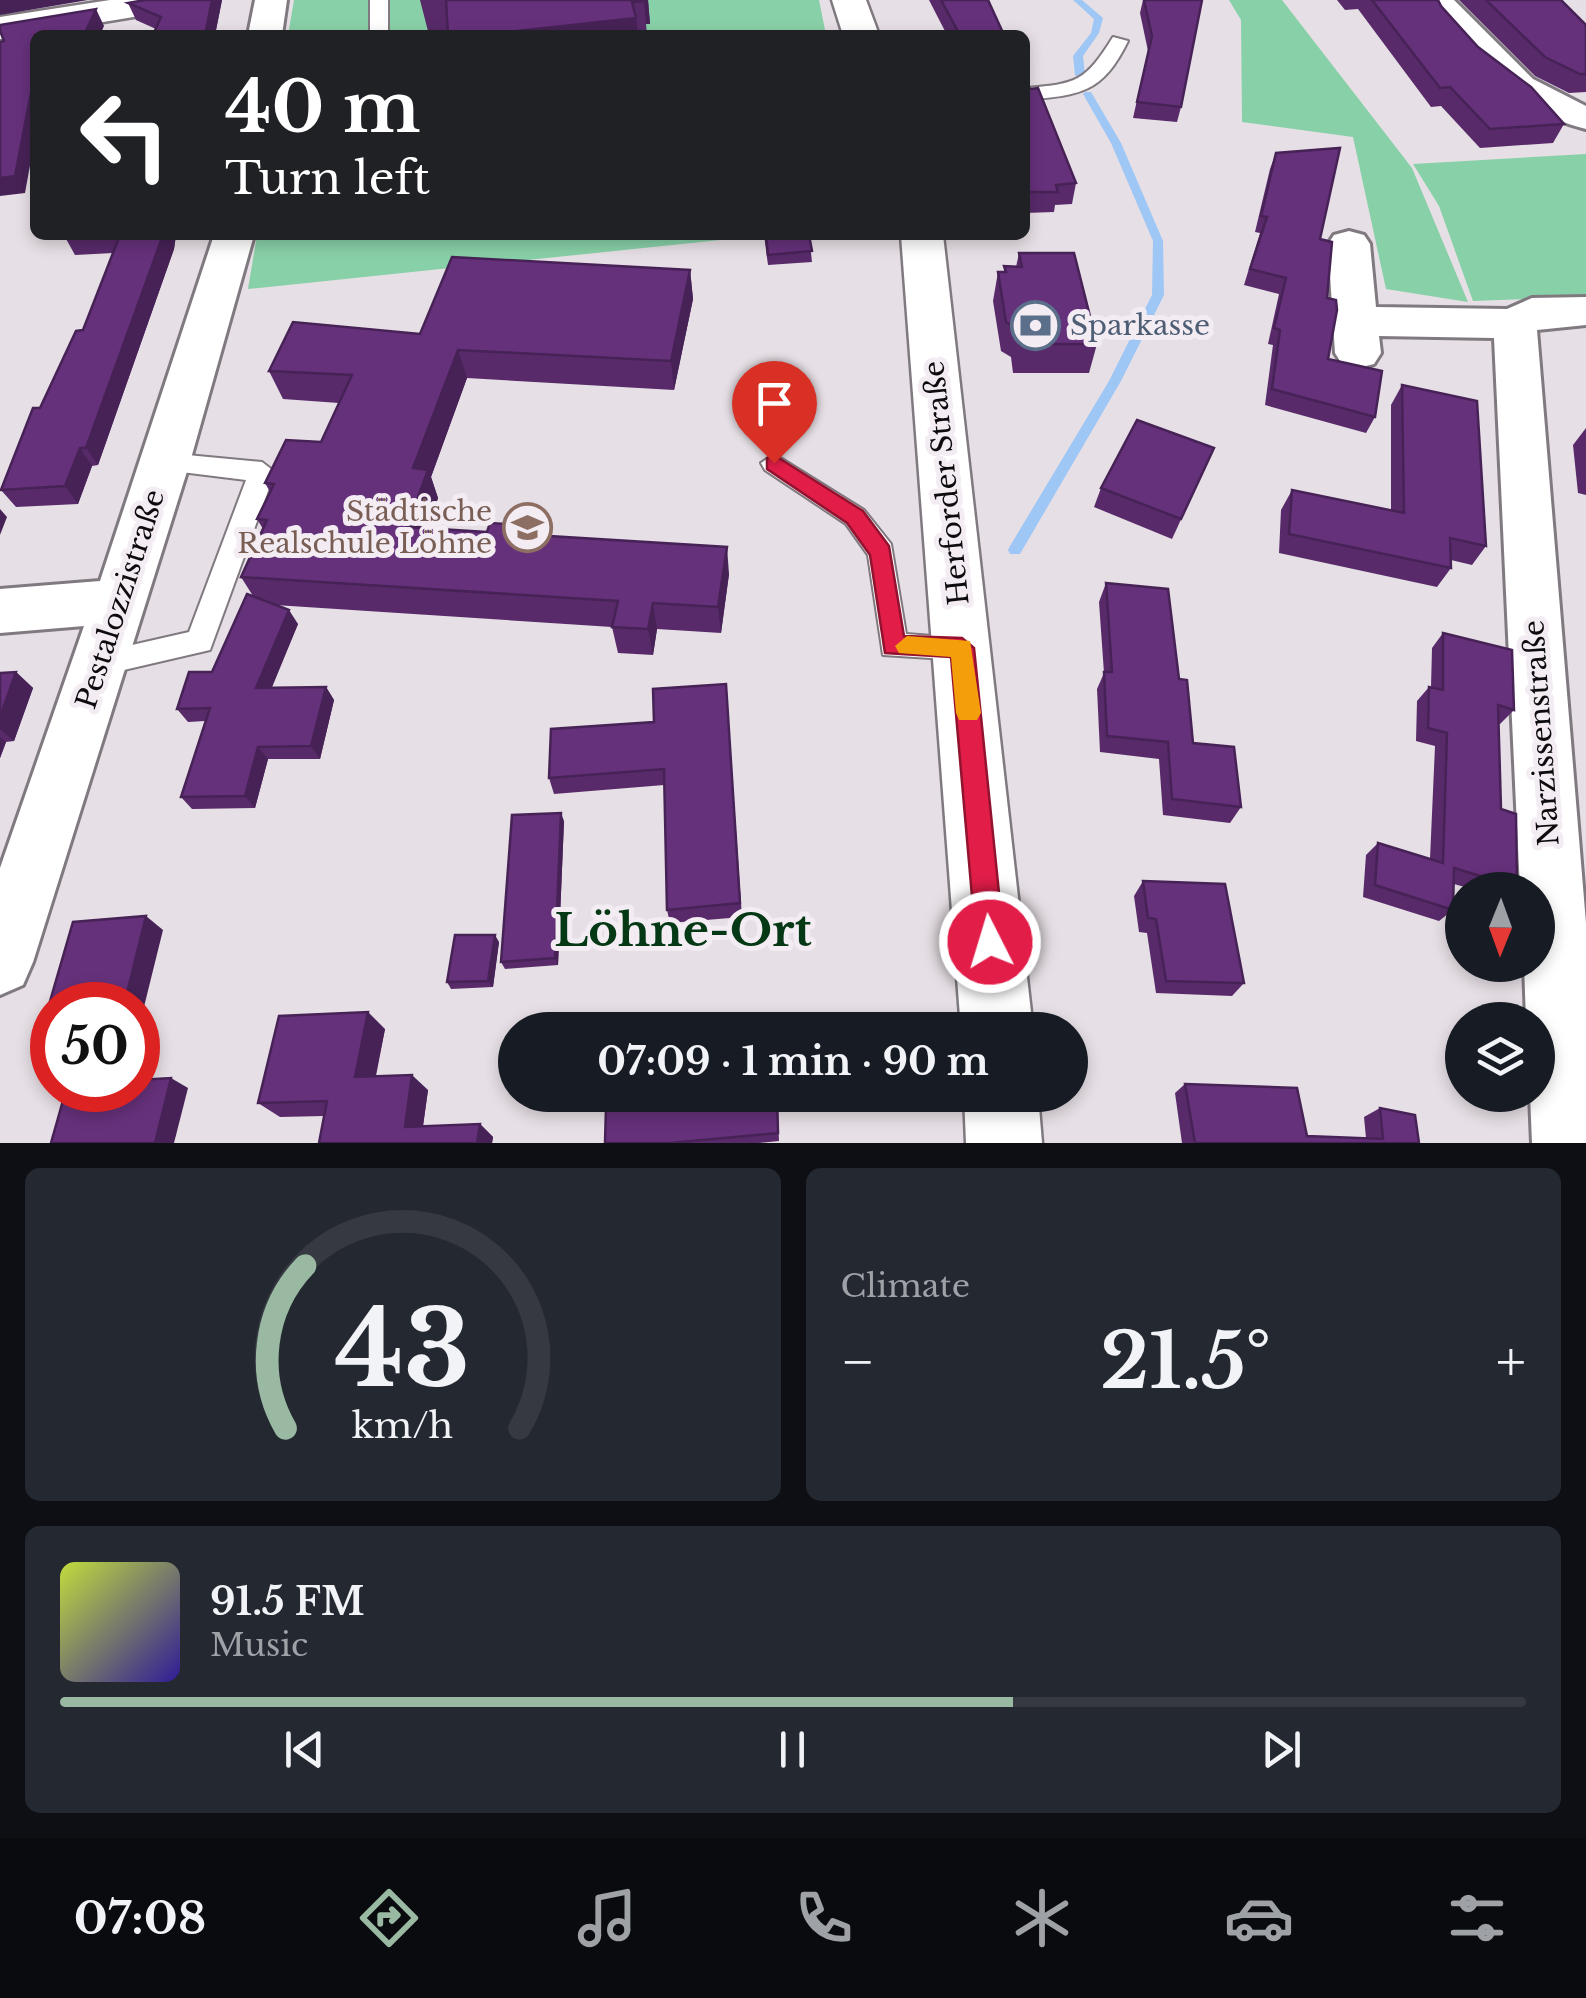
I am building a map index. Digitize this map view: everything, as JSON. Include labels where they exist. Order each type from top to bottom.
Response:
[{"type":"main road","points":[[0,28],[176,0]]},
{"type":"main road","points":[[849,0],[859,30]]},
{"type":"main road","name":"Herforder Straße","points":[[922,240],[994,1012]]},
{"type":"main road","points":[[1002,1112],[1004,1143]]},
{"type":"street","points":[[266,30],[270,0]]},
{"type":"street","points":[[1436,0],[1500,74],[1526,94],[1586,118]]},
{"type":"street","name":"Pestalozzistraße","points":[[0,962],[116,602],[166,462],[233,240]]},
{"type":"street","name":"Narzissenstraße","points":[[1349,244],[1357,337],[1545,316],[1568,1143]]},
{"type":"street","points":[[0,611],[116,602]]},
{"type":"lane","points":[[378,30],[379,0]]},
{"type":"lane","points":[[1030,93],[1092,84],[1104,73],[1119,41]]},
{"type":"lane","points":[[98,664],[200,642],[262,472],[166,462]]},
{"type":"lane","points":[[774,463],[855,517],[881,552],[893,646],[962,648]]},
{"type":"green space","points":[[294,0],[819,0],[825,30],[289,30]]},
{"type":"green space","points":[[1229,0],[1282,0],[1412,168],[1468,302],[1386,289],[1353,137],[1242,122],[1241,20]]},
{"type":"green space","points":[[1586,154],[1586,297],[1473,301],[1439,206],[1413,164]]},
{"type":"green space","points":[[256,240],[721,240],[248,289]]},
{"type":"building","points":[[212,0],[206,30],[155,30],[161,17],[128,3]]},
{"type":"building","points":[[446,0],[644,0],[632,2],[636,18],[526,30],[448,30]]},
{"type":"building","points":[[941,0],[988,0],[1002,30],[957,30]]},
{"type":"building","points":[[1144,0],[1202,0],[1181,107],[1137,102],[1152,36]]},
{"type":"building","points":[[1372,0],[1438,0],[1478,47],[1531,87],[1564,124],[1490,129],[1450,87],[1440,88]]},
{"type":"building","points":[[1486,0],[1561,0],[1586,25],[1586,74],[1545,57]]},
{"type":"building","points":[[96,9],[86,30],[30,30],[30,98],[15,176],[0,178],[0,42],[4,41],[0,25]]},
{"type":"building","points":[[1038,88],[1076,183],[1056,185],[1058,192],[1030,192],[1030,89]]},
{"type":"building","points":[[1340,148],[1320,239],[1332,242],[1327,298],[1336,300],[1337,310],[1328,359],[1382,371],[1375,417],[1272,389],[1280,330],[1274,328],[1286,278],[1250,269],[1267,217],[1261,216],[1276,153]]},
{"type":"building","points":[[118,240],[161,240],[86,448],[80,448],[65,486],[1,490],[33,408],[40,408],[76,331],[83,330]]},
{"type":"building","points":[[766,240],[810,240],[812,251],[768,255]]},
{"type":"building","points":[[1019,253],[1074,253],[1097,344],[1019,344],[1016,328],[1006,322],[998,272],[1006,272],[1004,266],[1022,267]]},
{"type":"building","points":[[452,257],[690,270],[671,361],[458,350],[413,468],[428,470],[407,527],[487,532],[490,523],[536,526],[533,535],[727,547],[718,607],[653,603],[648,629],[612,627],[618,601],[241,577],[267,520],[257,519],[274,484],[265,483],[286,440],[321,442],[352,375],[269,371],[293,322],[420,334]]},
{"type":"building","points":[[1402,385],[1477,401],[1486,546],[1450,538],[1451,568],[1289,534],[1292,490],[1404,513]]},
{"type":"building","points":[[1137,420],[1214,448],[1181,519],[1101,488]]},
{"type":"building","points":[[1106,583],[1168,589],[1179,679],[1187,680],[1193,743],[1234,747],[1241,807],[1172,799],[1168,742],[1107,736],[1104,672],[1112,672]]},
{"type":"building","points":[[247,594],[289,610],[256,688],[326,687],[311,746],[258,747],[245,796],[181,797],[210,708],[177,709],[189,672],[212,672]]},
{"type":"building","points":[[1443,633],[1512,650],[1514,710],[1498,705],[1501,809],[1516,814],[1517,872],[1467,872],[1454,868],[1454,872],[1445,872],[1445,907],[1375,885],[1378,843],[1443,863],[1447,733],[1428,728],[1429,687],[1443,690]]},
{"type":"building","points":[[16,672],[0,717],[0,673]]},
{"type":"building","points":[[726,684],[740,903],[667,910],[664,769],[549,778],[551,729],[654,722],[653,689]]},
{"type":"building","points":[[561,813],[555,958],[501,962],[512,815]]},
{"type":"building","points":[[1143,881],[1225,884],[1244,983],[1166,981],[1156,919],[1148,918]]},
{"type":"building","points":[[146,916],[130,982],[56,982],[73,922]]},
{"type":"building","points":[[455,935],[495,935],[488,981],[447,982]]},
{"type":"building","points":[[368,1012],[355,1077],[412,1075],[405,1127],[480,1124],[477,1143],[319,1143],[327,1101],[258,1103],[279,1016]]},
{"type":"building","points":[[171,1078],[155,1143],[51,1143],[60,1112],[160,1112],[160,1079]]},
{"type":"building","points":[[1185,1084],[1297,1088],[1307,1136],[1383,1139],[1380,1108],[1415,1115],[1419,1143],[1195,1143]]},
{"type":"building","points":[[606,1112],[777,1112],[778,1133],[670,1143],[605,1143]]},
{"type":"waterway","points":[[1077,0],[1099,18],[1095,33],[1078,56],[1080,75]]},
{"type":"waterway","points":[[1015,550],[1115,381],[1158,295],[1158,241],[1116,143],[1088,94]]},
{"type":"slow traffic","points":[[907,646],[962,648],[968,713]]},
{"type":"place","name":"Sparkasse","points":[[1035,325]]},
{"type":"place","name":"Städtische Realschule Löhne","points":[[527,527]]},
{"type":"district","name":"Löhne-Ort","points":[[683,930]]},
{"type":"route","points":[[774,463],[855,517],[881,552],[893,646],[962,648],[990,942]]}]
